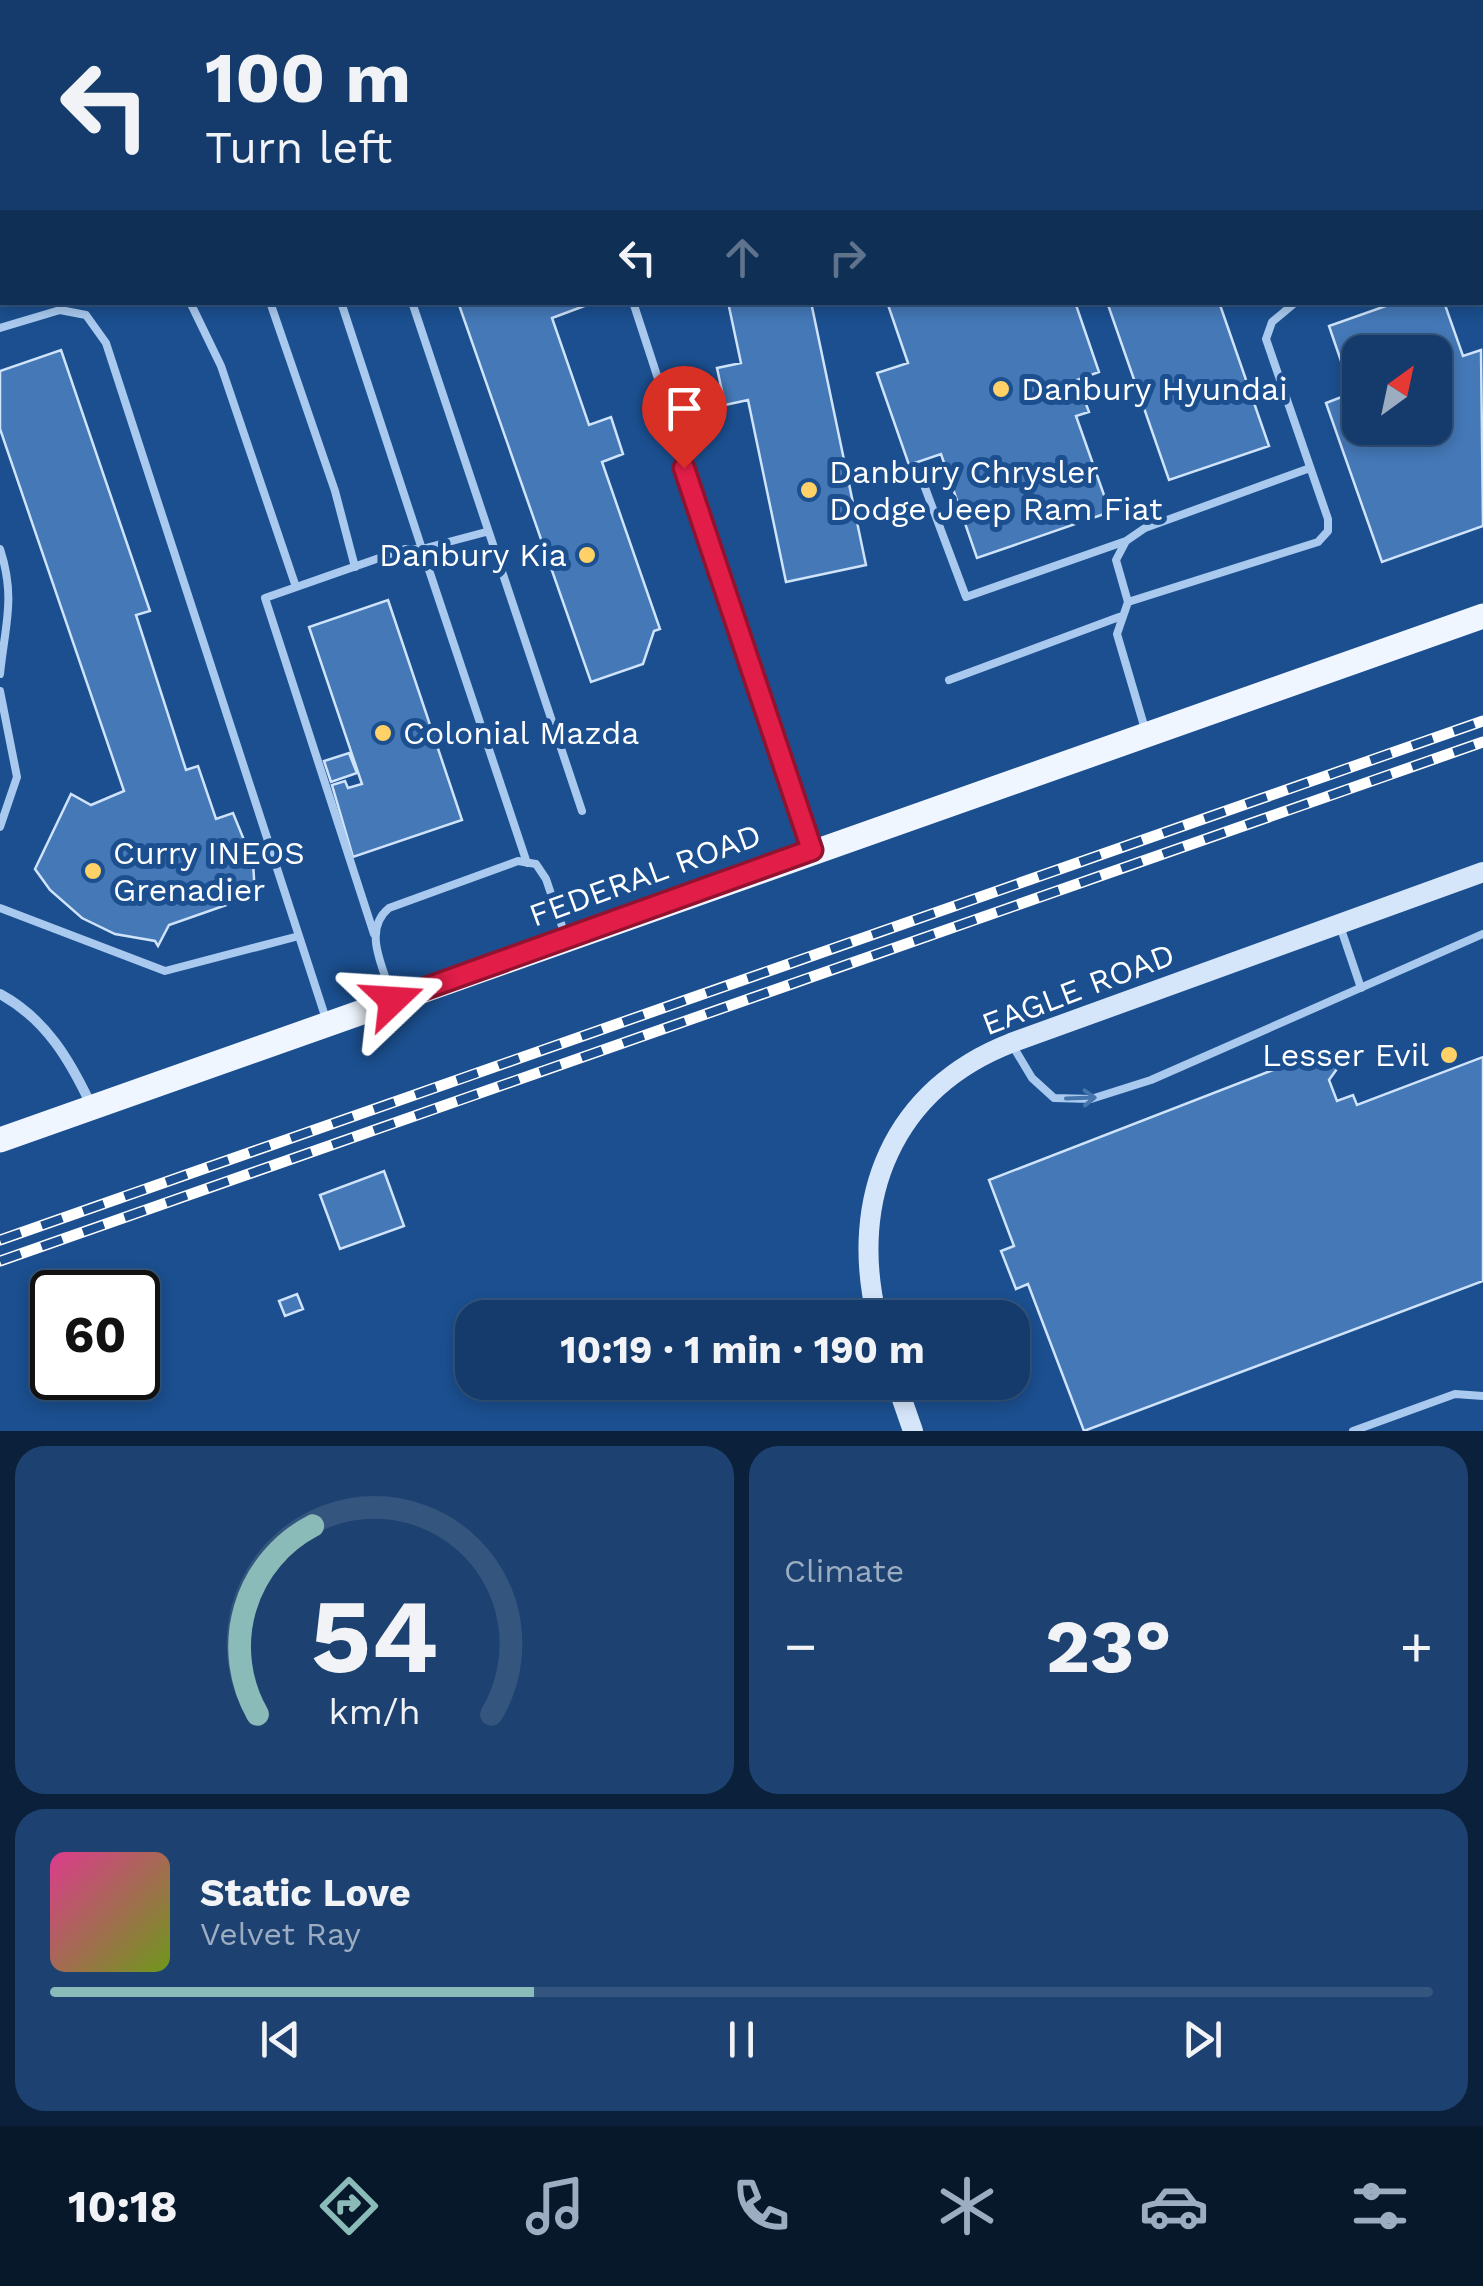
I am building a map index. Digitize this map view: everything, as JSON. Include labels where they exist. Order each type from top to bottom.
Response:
[{"type":"main road","name":"FEDERAL ROAD","points":[[0,1140],[1145,732],[1483,616]]},
{"type":"street","name":"EAGLE ROAD","points":[[874,1300],[866,1258],[868,1214],[880,1170],[899,1131],[925,1098],[958,1070],[1011,1044],[1483,872]]},
{"type":"street","points":[[0,994],[36,1019],[61,1049],[92,1108]]},
{"type":"street","points":[[902,1400],[913,1431]]},
{"type":"lane","points":[[191,305],[221,366],[296,587]]},
{"type":"lane","points":[[271,305],[335,492],[355,567]]},
{"type":"lane","points":[[341,305],[528,863]]},
{"type":"lane","points":[[413,305],[582,811]]},
{"type":"lane","points":[[633,305],[812,850]]},
{"type":"lane","points":[[1145,732],[1117,634],[1119,617],[1128,602],[1318,542],[1328,531],[1328,519],[1266,339],[1272,322],[1292,305]]},
{"type":"lane","points":[[0,328],[60,310],[86,315],[106,343],[328,1024]]},
{"type":"lane","points":[[924,486],[966,597],[1126,541],[1145,528],[1310,468]]},
{"type":"lane","points":[[393,1000],[265,598],[405,549],[422,549],[486,532]]},
{"type":"lane","points":[[1126,541],[1116,560],[1128,602]]},
{"type":"lane","points":[[0,549],[10,580],[9,626],[0,674]]},
{"type":"lane","points":[[950,680],[1119,617]]},
{"type":"lane","points":[[0,691],[16,777],[0,827]]},
{"type":"lane","points":[[374,934],[379,917],[389,908],[518,860],[536,864],[546,879],[566,938]]},
{"type":"lane","points":[[0,908],[165,971],[300,936]]},
{"type":"lane","points":[[1340,925],[1361,988]]},
{"type":"lane","points":[[1011,1044],[1032,1078],[1054,1098],[1091,1100],[1151,1080],[1483,934]]},
{"type":"lane","points":[[1353,1431],[1455,1394],[1483,1396]]},
{"type":"building","points":[[459,305],[587,305],[552,318],[589,425],[611,417],[623,454],[602,462],[660,629],[654,631],[643,664],[591,682]]},
{"type":"building","points":[[729,305],[812,305],[866,565],[786,582],[748,400],[725,405],[717,368],[741,363]]},
{"type":"building","points":[[888,305],[1076,305],[1099,372],[1077,380],[1089,412],[1076,416],[1110,512],[977,558],[941,454],[909,465],[877,373],[908,363]]},
{"type":"building","points":[[1108,305],[1220,305],[1269,446],[1169,480]]},
{"type":"building","points":[[1388,305],[1445,305],[1463,356],[1481,350],[1483,526],[1382,562],[1326,403],[1342,397],[1342,445],[1452,445],[1452,335],[1342,335],[1342,364],[1329,326]]},
{"type":"building","points":[[61,350],[150,611],[136,615],[186,770],[198,766],[216,819],[233,813],[253,862],[255,895],[169,925],[158,946],[155,941],[115,934],[82,918],[50,890],[35,869],[71,794],[91,805],[124,791],[0,429],[0,371]]},
{"type":"building","points":[[388,600],[462,820],[353,857],[332,785],[345,781],[348,788],[362,784],[309,627]]},
{"type":"building","points":[[349,753],[357,773],[331,782],[324,761]]},
{"type":"building","points":[[1483,1057],[1483,1281],[1084,1431],[1028,1284],[1016,1289],[1001,1251],[1014,1246],[989,1180],[1304,1058],[1307,1066],[1321,1060],[1323,1064],[1327,1058],[1339,1066],[1329,1080],[1337,1101],[1353,1095],[1357,1105]]},
{"type":"building","points":[[384,1171],[404,1226],[340,1249],[320,1195]]},
{"type":"building","points":[[297,1294],[303,1309],[285,1316],[279,1301]]},
{"type":"railway","points":[[0,1240],[1483,721]]},
{"type":"railway","points":[[0,1261],[1483,742]]},
{"type":"place","name":"Danbury Hyundai","points":[[1001,389]]},
{"type":"place","name":"Danbury Chrysler Dodge Jeep Ram Fiat","points":[[809,490]]},
{"type":"place","name":"Danbury Kia","points":[[587,555]]},
{"type":"place","name":"Colonial Mazda","points":[[383,733]]},
{"type":"place","name":"Curry INEOS Grenadier","points":[[93,871]]},
{"type":"place","name":"Lesser Evil","points":[[1449,1055]]},
{"type":"route","points":[[393,1000],[812,850],[684,468]]}]
